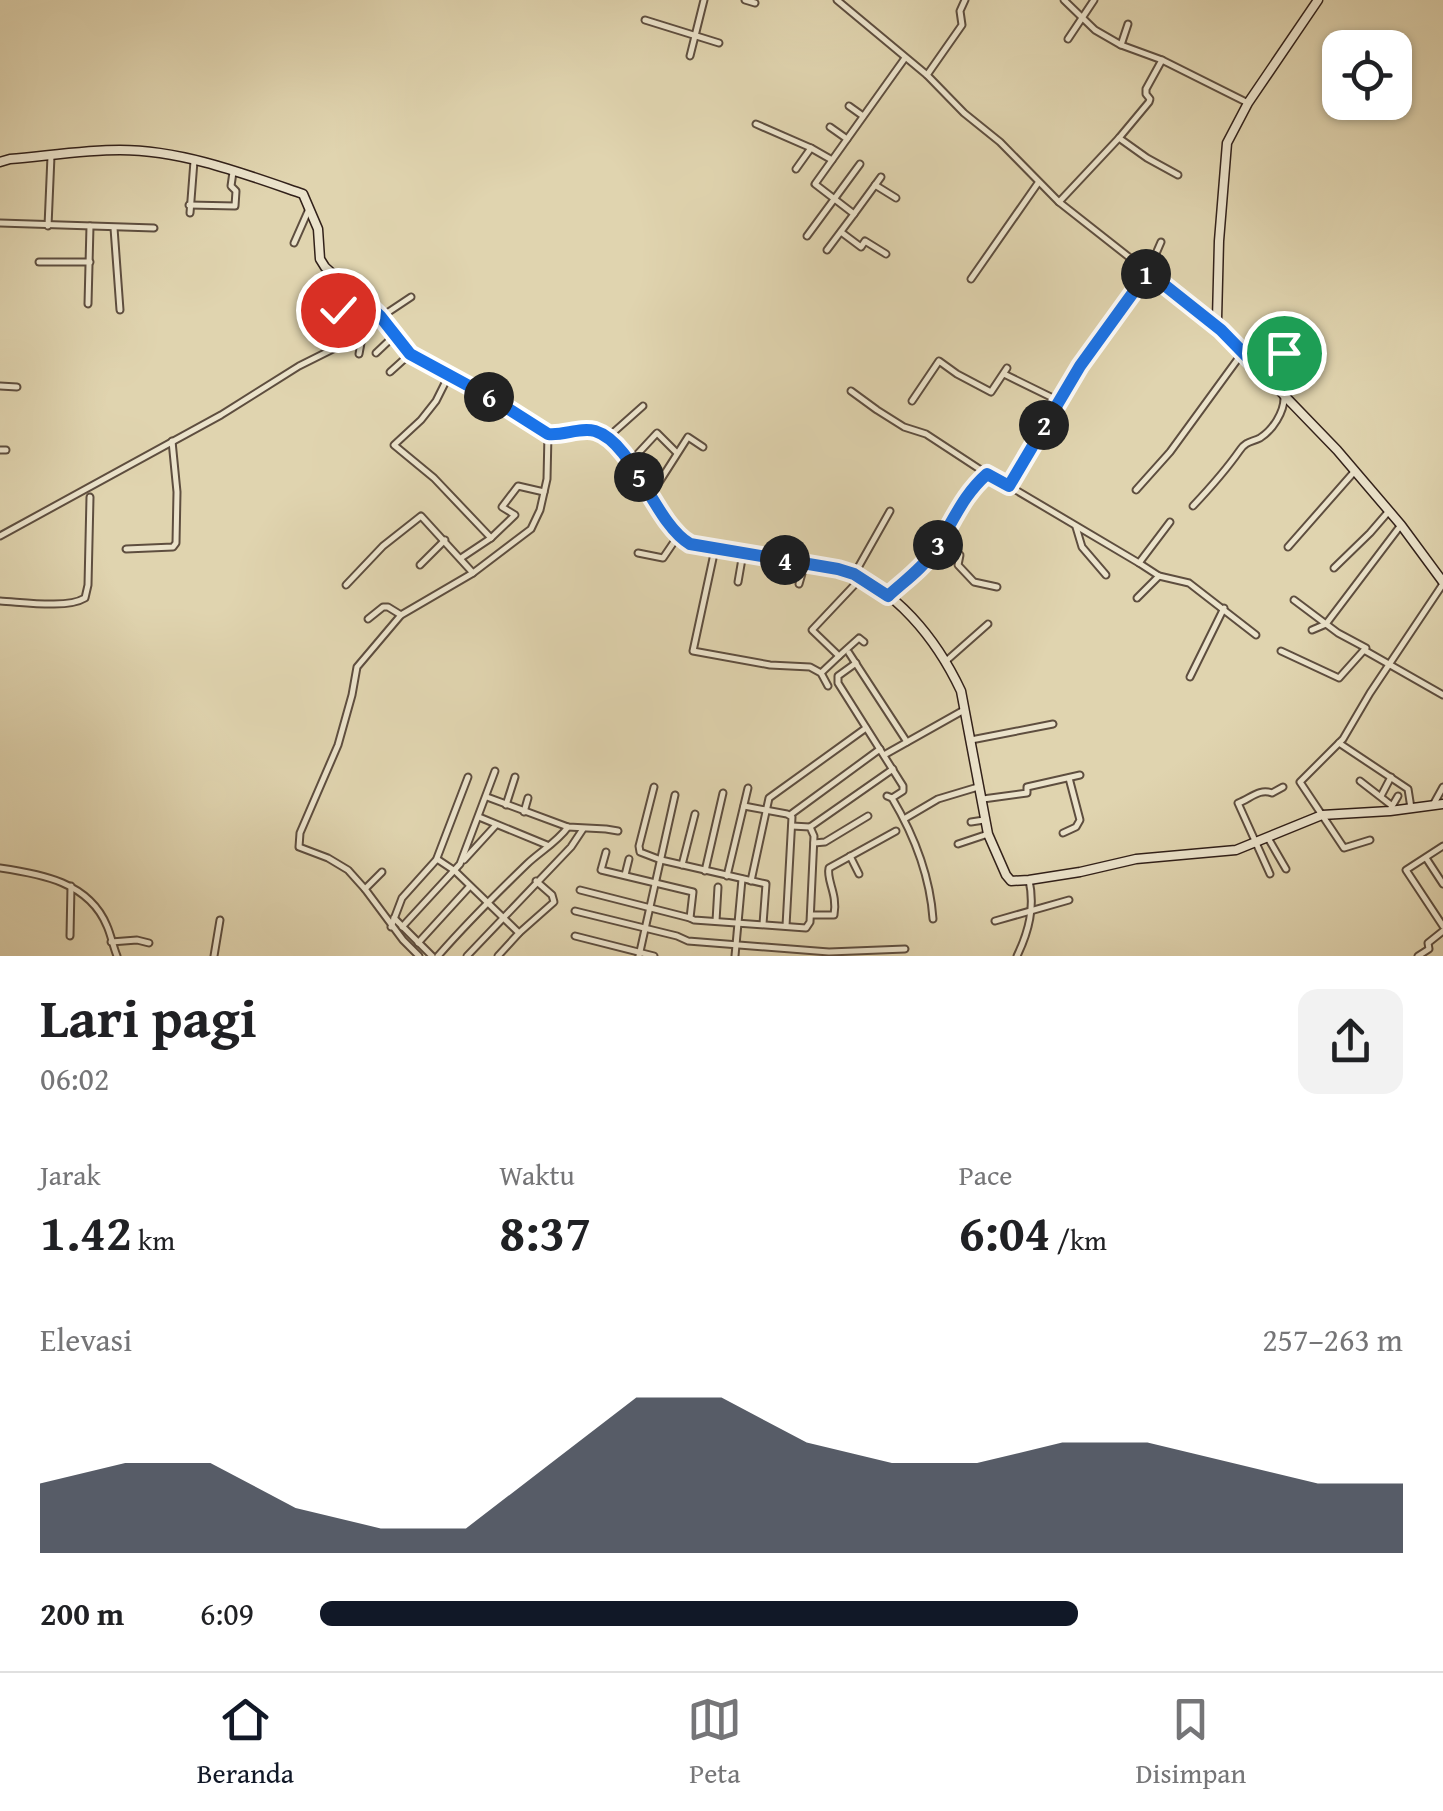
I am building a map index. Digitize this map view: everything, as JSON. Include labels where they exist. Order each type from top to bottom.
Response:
[{"type":"street","points":[[690,56],[704,0]]},
{"type":"street","points":[[745,0],[754,3]]},
{"type":"street","points":[[837,0],[1000,142],[1059,202],[1221,330],[1389,511],[1443,583],[1339,743],[1300,782],[1344,848],[1370,840]]},
{"type":"street","points":[[927,76],[962,25],[960,11],[965,0]]},
{"type":"street","points":[[1064,0],[1095,30],[1121,45],[1162,60],[1248,103]]},
{"type":"street","points":[[1068,39],[1094,0]]},
{"type":"street","points":[[1221,330],[1216,308],[1225,158],[1230,134],[1318,0]]},
{"type":"street","points":[[645,20],[719,42]]},
{"type":"street","points":[[1121,45],[1128,24]]},
{"type":"street","points":[[854,214],[815,184],[905,58]]},
{"type":"street","points":[[1059,202],[1149,102],[1146,90],[1162,60]]},
{"type":"street","points":[[849,106],[863,116]]},
{"type":"street","points":[[756,124],[832,160]]},
{"type":"street","points":[[830,127],[846,139]]},
{"type":"street","points":[[1120,138],[1140,154],[1178,174]]},
{"type":"street","points":[[796,169],[811,148]]},
{"type":"street","points":[[0,162],[121,150],[194,161],[303,194],[318,228],[320,258],[325,267],[378,314],[410,354],[548,434],[558,436],[586,430],[607,438],[629,463],[678,536],[690,544],[858,576],[888,596],[913,618],[961,691],[981,786],[984,820],[1009,879],[1014,882],[1136,859],[1236,850],[1322,815],[1440,806],[1443,787]]},
{"type":"street","points":[[48,226],[51,156]]},
{"type":"street","points":[[194,161],[190,209],[235,206],[236,191],[230,186],[233,172]]},
{"type":"street","points":[[806,236],[860,164]]},
{"type":"street","points":[[827,250],[881,176]]},
{"type":"street","points":[[971,278],[1038,183]]},
{"type":"street","points":[[875,184],[896,198]]},
{"type":"street","points":[[294,243],[310,206]]},
{"type":"street","points":[[0,224],[154,228]]},
{"type":"street","points":[[88,304],[90,226]]},
{"type":"street","points":[[114,228],[120,310]]},
{"type":"street","points":[[841,232],[861,247],[865,240],[886,254]]},
{"type":"street","points":[[1009,486],[1104,331],[1148,272],[1161,242]]},
{"type":"street","points":[[40,262],[90,262]]},
{"type":"street","points":[[344,330],[338,308],[352,289]]},
{"type":"street","points":[[0,536],[337,348],[363,332],[378,314],[411,297]]},
{"type":"street","points":[[359,354],[363,332]]},
{"type":"street","points":[[376,353],[395,335]]},
{"type":"street","points":[[1136,490],[1170,452],[1243,352]]},
{"type":"street","points":[[1260,370],[1267,369],[1284,353]]},
{"type":"street","points":[[390,372],[410,354]]},
{"type":"street","points":[[912,401],[939,361],[991,392],[1006,371],[1059,401]]},
{"type":"street","points":[[449,375],[421,420],[394,445],[434,478],[491,538]]},
{"type":"street","points":[[0,386],[17,387]]},
{"type":"street","points":[[851,390],[904,427],[926,434],[1159,576],[1189,583],[1256,636]]},
{"type":"street","points":[[1193,506],[1243,446],[1261,438],[1275,422],[1283,410],[1284,394]]},
{"type":"street","points":[[607,438],[643,406]]},
{"type":"street","points":[[629,463],[657,433],[677,453]]},
{"type":"street","points":[[419,956],[348,870],[298,846],[300,833],[338,744],[356,667],[401,615],[473,573],[531,529],[547,479],[548,434]]},
{"type":"street","points":[[651,495],[690,437],[702,448]]},
{"type":"street","points":[[126,549],[157,549],[176,544],[172,440]]},
{"type":"street","points":[[1288,547],[1354,472]]},
{"type":"street","points":[[888,596],[931,556],[968,494],[987,474]]},
{"type":"street","points":[[461,558],[515,516],[502,507],[516,488],[544,492]]},
{"type":"street","points":[[0,601],[69,603],[86,598],[90,497]]},
{"type":"street","points":[[839,656],[812,630],[858,576],[890,511]]},
{"type":"street","points":[[1334,568],[1389,511]]},
{"type":"street","points":[[346,586],[383,546],[421,516],[473,573]]},
{"type":"street","points":[[1140,563],[1170,522]]},
{"type":"street","points":[[1075,524],[1082,548],[1106,575]]},
{"type":"street","points":[[1312,630],[1326,624],[1401,525]]},
{"type":"street","points":[[638,554],[663,558],[678,536]]},
{"type":"street","points":[[420,565],[445,540]]},
{"type":"street","points":[[941,540],[960,555],[958,564],[973,581],[997,587]]},
{"type":"street","points":[[715,549],[694,651],[770,665],[804,666],[822,673],[828,686]]},
{"type":"street","points":[[738,582],[743,553]]},
{"type":"street","points":[[799,584],[805,563]]},
{"type":"street","points":[[1137,598],[1159,576]]},
{"type":"street","points":[[1294,600],[1326,624],[1443,695]]},
{"type":"street","points":[[368,620],[384,606],[401,615]]},
{"type":"street","points":[[1190,676],[1224,608]]},
{"type":"street","points":[[945,662],[988,624]]},
{"type":"street","points":[[822,673],[859,638],[864,642]]},
{"type":"street","points":[[1281,651],[1338,678],[1364,650],[1390,663]]},
{"type":"street","points":[[849,653],[908,742]]},
{"type":"street","points":[[856,663],[841,673],[838,683],[904,788],[890,797],[921,859],[933,919]]},
{"type":"street","points":[[789,815],[882,752],[966,709]]},
{"type":"street","points":[[971,740],[1053,724]]},
{"type":"street","points":[[751,881],[766,810],[773,795],[866,728]]},
{"type":"street","points":[[1339,743],[1408,789],[1411,808]]},
{"type":"street","points":[[792,826],[810,827],[893,769]]},
{"type":"street","points":[[402,927],[456,871],[495,771]]},
{"type":"street","points":[[982,799],[1027,792],[1027,787],[1080,775]]},
{"type":"street","points":[[506,805],[515,776]]},
{"type":"street","points":[[1381,796],[1392,776]]},
{"type":"street","points":[[392,926],[402,898],[437,859],[468,777]]},
{"type":"street","points":[[1063,833],[1080,820],[1068,778]]},
{"type":"street","points":[[1360,781],[1391,808]]},
{"type":"street","points":[[904,819],[938,800],[981,786]]},
{"type":"street","points":[[1270,874],[1238,803],[1283,786]]},
{"type":"street","points":[[654,787],[639,846],[644,855],[766,884],[763,924]]},
{"type":"street","points":[[727,876],[748,788]]},
{"type":"street","points":[[706,871],[724,793]]},
{"type":"street","points":[[639,954],[675,795]]},
{"type":"street","points":[[1391,808],[1398,796]]},
{"type":"street","points":[[486,797],[568,827],[618,831]]},
{"type":"street","points":[[524,812],[528,798]]},
{"type":"street","points":[[744,806],[793,819],[786,926]]},
{"type":"street","points":[[682,865],[695,814]]},
{"type":"street","points":[[814,843],[825,842],[868,816]]},
{"type":"street","points":[[479,817],[547,845]]},
{"type":"street","points":[[971,822],[984,820]]},
{"type":"street","points":[[460,864],[496,826]]},
{"type":"street","points":[[394,918],[435,956],[568,827]]},
{"type":"street","points":[[580,890],[694,920],[806,928],[811,916],[814,843],[810,827]]},
{"type":"street","points":[[467,956],[583,829]]},
{"type":"street","points":[[811,916],[834,915],[835,892],[828,870],[896,830]]},
{"type":"street","points":[[958,844],[988,834]]},
{"type":"street","points":[[1267,837],[1286,869]]},
{"type":"street","points":[[1418,956],[1429,949],[1428,943],[1443,929],[1406,870],[1443,846]]},
{"type":"street","points":[[606,852],[597,869],[694,888],[690,918]]},
{"type":"street","points":[[850,856],[859,874]]},
{"type":"street","points":[[1426,858],[1443,884]]},
{"type":"street","points":[[437,859],[456,871],[519,933]]},
{"type":"street","points":[[625,876],[629,859]]},
{"type":"street","points":[[0,868],[34,873],[71,886],[106,923],[116,956]]},
{"type":"street","points":[[365,888],[382,872]]},
{"type":"street","points":[[735,956],[742,879]]},
{"type":"street","points":[[1017,956],[1029,927],[1032,896],[1028,880]]},
{"type":"street","points":[[498,956],[554,902],[536,881]]},
{"type":"street","points":[[70,936],[71,886]]},
{"type":"street","points":[[418,944],[470,886]]},
{"type":"street","points":[[716,921],[718,887]]},
{"type":"street","points":[[995,921],[1069,900]]},
{"type":"street","points":[[575,911],[688,941],[759,946],[782,952],[904,949]]},
{"type":"street","points":[[214,956],[220,920]]},
{"type":"street","points":[[576,936],[654,956]]},
{"type":"street","points":[[112,942],[149,943]]},
{"type":"street","points":[[758,956],[759,946]]},
{"type":"route","points":[[338,310],[352,289],[410,354],[425,363],[548,434],[598,432],[629,463],[678,536],[690,544],[838,569],[854,574],[888,596],[931,556],[968,494],[987,474],[1009,486],[1080,366],[1148,272],[1221,330],[1260,370],[1267,369],[1284,353]]}]
